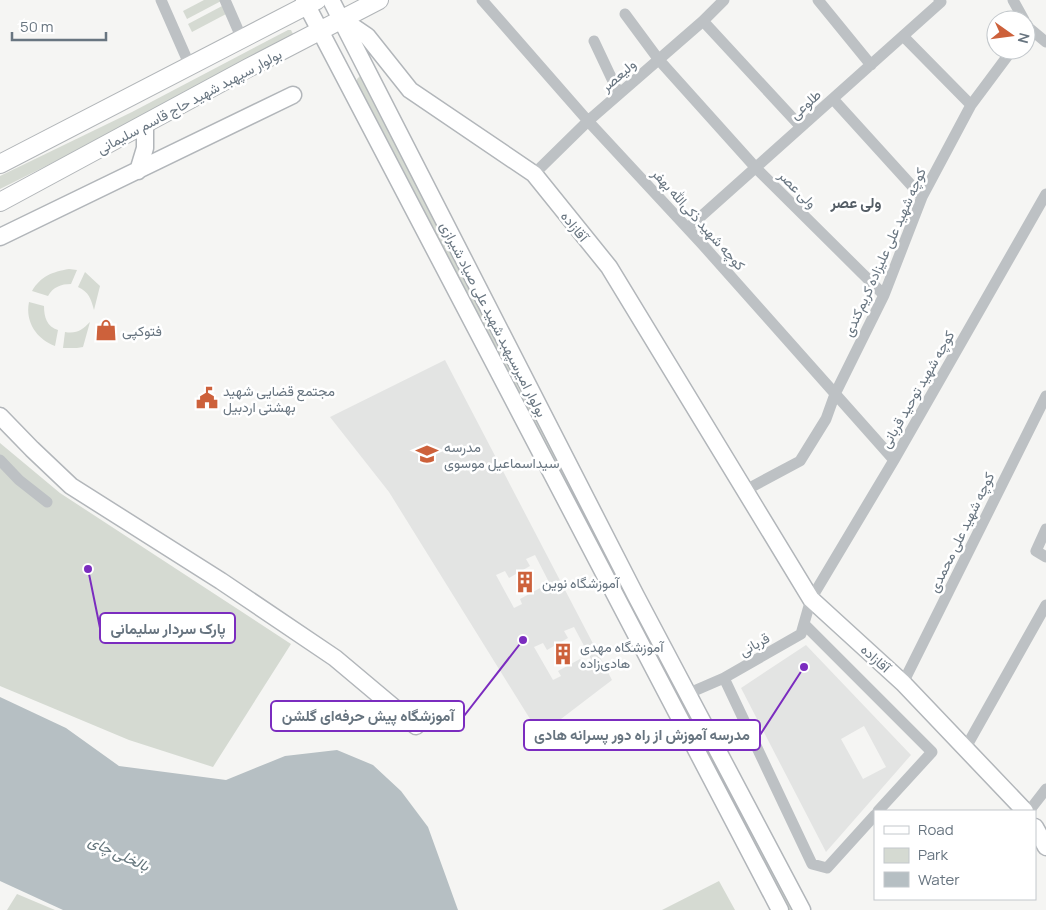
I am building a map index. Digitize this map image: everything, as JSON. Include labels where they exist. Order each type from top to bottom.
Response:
[{"type":"main road","name":"بولوار امیرسپهبد شهید علی صیاد شیرازی","points":[[331,0],[636,596],[802,910]]},
{"type":"main road","name":"بولوار سپهبد شهید حاج قاسم سلیمانی","points":[[0,202],[379,0]]},
{"type":"main road","points":[[0,164],[310,2]]},
{"type":"main road","name":"بولوار امیرسپهبد شهید علی صیاد شیرازی","points":[[310,2],[321,30],[780,910]]},
{"type":"main road","name":"آقازاده","points":[[342,19],[367,36],[410,90],[534,174],[608,267],[811,598],[903,683],[1024,810]]},
{"type":"main road","points":[[0,238],[293,95]]},
{"type":"main road","points":[[138,171],[145,148],[145,125]]},
{"type":"main road","points":[[0,416],[71,486],[221,581],[335,658],[416,726]]},
{"type":"main road","points":[[673,702],[687,694]]},
{"type":"main road","points":[[1036,829],[1046,847]]},
{"type":"street","points":[[160,0],[190,66]]},
{"type":"street","points":[[225,0],[242,39]]},
{"type":"street","name":"کوچه شهید ذکی‌الله بهفر","points":[[482,0],[588,121],[688,228],[894,460]]},
{"type":"street","name":"ولیعصر","points":[[534,174],[588,121],[703,21],[724,0]]},
{"type":"street","points":[[818,0],[871,64]]},
{"type":"street","name":"طلوعی","points":[[688,228],[940,1]]},
{"type":"street","name":"ولی عصر","points":[[625,14],[659,60],[756,168],[884,294]]},
{"type":"street","points":[[703,21],[801,127]]},
{"type":"street","points":[[1036,34],[1046,42]]},
{"type":"street","points":[[903,36],[971,105]]},
{"type":"street","points":[[594,41],[619,94]]},
{"type":"street","name":"کوچه شهید علی علیزاده کریم‌کندی","points":[[835,394],[884,294],[922,197],[971,105],[1005,60]]},
{"type":"street","points":[[833,99],[922,197]]},
{"type":"street","name":"کوچه شهید توحید قربانی","points":[[811,598],[894,460],[1046,194]]},
{"type":"street","points":[[744,491],[800,461],[826,419],[835,394]]},
{"type":"street","name":"کوچه شهید علی محمدی","points":[[903,683],[1046,396]]},
{"type":"street","points":[[0,460],[19,480],[47,502]]},
{"type":"street","points":[[1046,529],[1036,551],[1046,557]]},
{"type":"street","name":"قربانی","points":[[687,694],[724,678],[801,634],[811,598]]},
{"type":"street","points":[[966,749],[1046,605]]},
{"type":"street","points":[[804,624],[932,752],[879,810]]},
{"type":"street","points":[[724,678],[812,864],[827,868],[874,816]]},
{"type":"street","points":[[1030,810],[1046,789]]},
{"type":"shaded area","name":"مدرسه سیداسماعیل موسوی","points":[[445,360],[612,680],[540,735],[389,492],[330,417]],"holes":[[[535,555],[552,588],[545,592],[542,587],[520,599],[522,604],[514,608],[496,575],[505,571],[509,578],[530,566],[526,559]],[[574,627],[591,659],[583,664],[580,659],[558,671],[561,676],[553,680],[534,647],[543,643],[547,650],[568,638],[564,631]]]},
{"type":"shaded area","points":[[806,645],[911,755],[826,852],[741,688]],"holes":[[[864,726],[886,767],[863,779],[841,739]]]},
{"type":"green space","points":[[204,0],[223,0],[187,19],[183,11]]},
{"type":"green space","points":[[224,5],[228,13],[192,32],[188,24]]},
{"type":"green space","points":[[291,30],[293,34],[285,40],[76,151],[0,189],[0,176],[132,112]]},
{"type":"green space","points":[[360,76],[662,657],[659,661],[375,120],[357,82]]},
{"type":"green space","points":[[69,269],[77,270],[71,284],[52,290],[48,296],[32,291],[39,282],[48,276]]},
{"type":"green space","points":[[85,272],[100,286],[94,310],[89,296],[78,287]]},
{"type":"green space","points":[[29,302],[44,306],[47,321],[51,327],[58,330],[55,346],[42,339],[33,328],[29,316]]},
{"type":"green space","points":[[90,322],[83,347],[63,348],[65,332],[79,331]]},
{"type":"green space","points":[[0,443],[60,493],[291,644],[213,767],[129,740],[0,686]]},
{"type":"green space","points":[[685,703],[794,910],[785,910],[681,707]]},
{"type":"green space","points":[[719,881],[735,910],[662,910]]},
{"type":"green space","points":[[17,894],[55,910],[7,910]]},
{"type":"water","name":"بالخلی چای","points":[[0,697],[66,728],[119,766],[226,780],[285,756],[337,750],[373,765],[401,791],[428,827],[458,910],[63,910],[0,881]]},
{"type":"place","name":"فتوکپی","points":[[106,330]]},
{"type":"place","name":"مجتمع قضایی شهید بهشتی اردبیل","points":[[207,398]]},
{"type":"place","name":"مدرسه سیداسماعیل موسوی","points":[[427,454]]},
{"type":"place","name":"پارک سردار سلیمانی","points":[[88,569]]},
{"type":"place","name":"آموزشگاه نوین","points":[[525,582]]},
{"type":"place","name":"آموزشگاه پیش حرفه‌ای گلشن","points":[[523,640]]},
{"type":"place","name":"آموزشگاه مهدی هادی‌زاده","points":[[563,654]]},
{"type":"place","name":"مدرسه آموزش از راه دور پسرانه هادی","points":[[804,667]]},
{"type":"district","name":"ولی عصر","points":[[856,202]]}]
